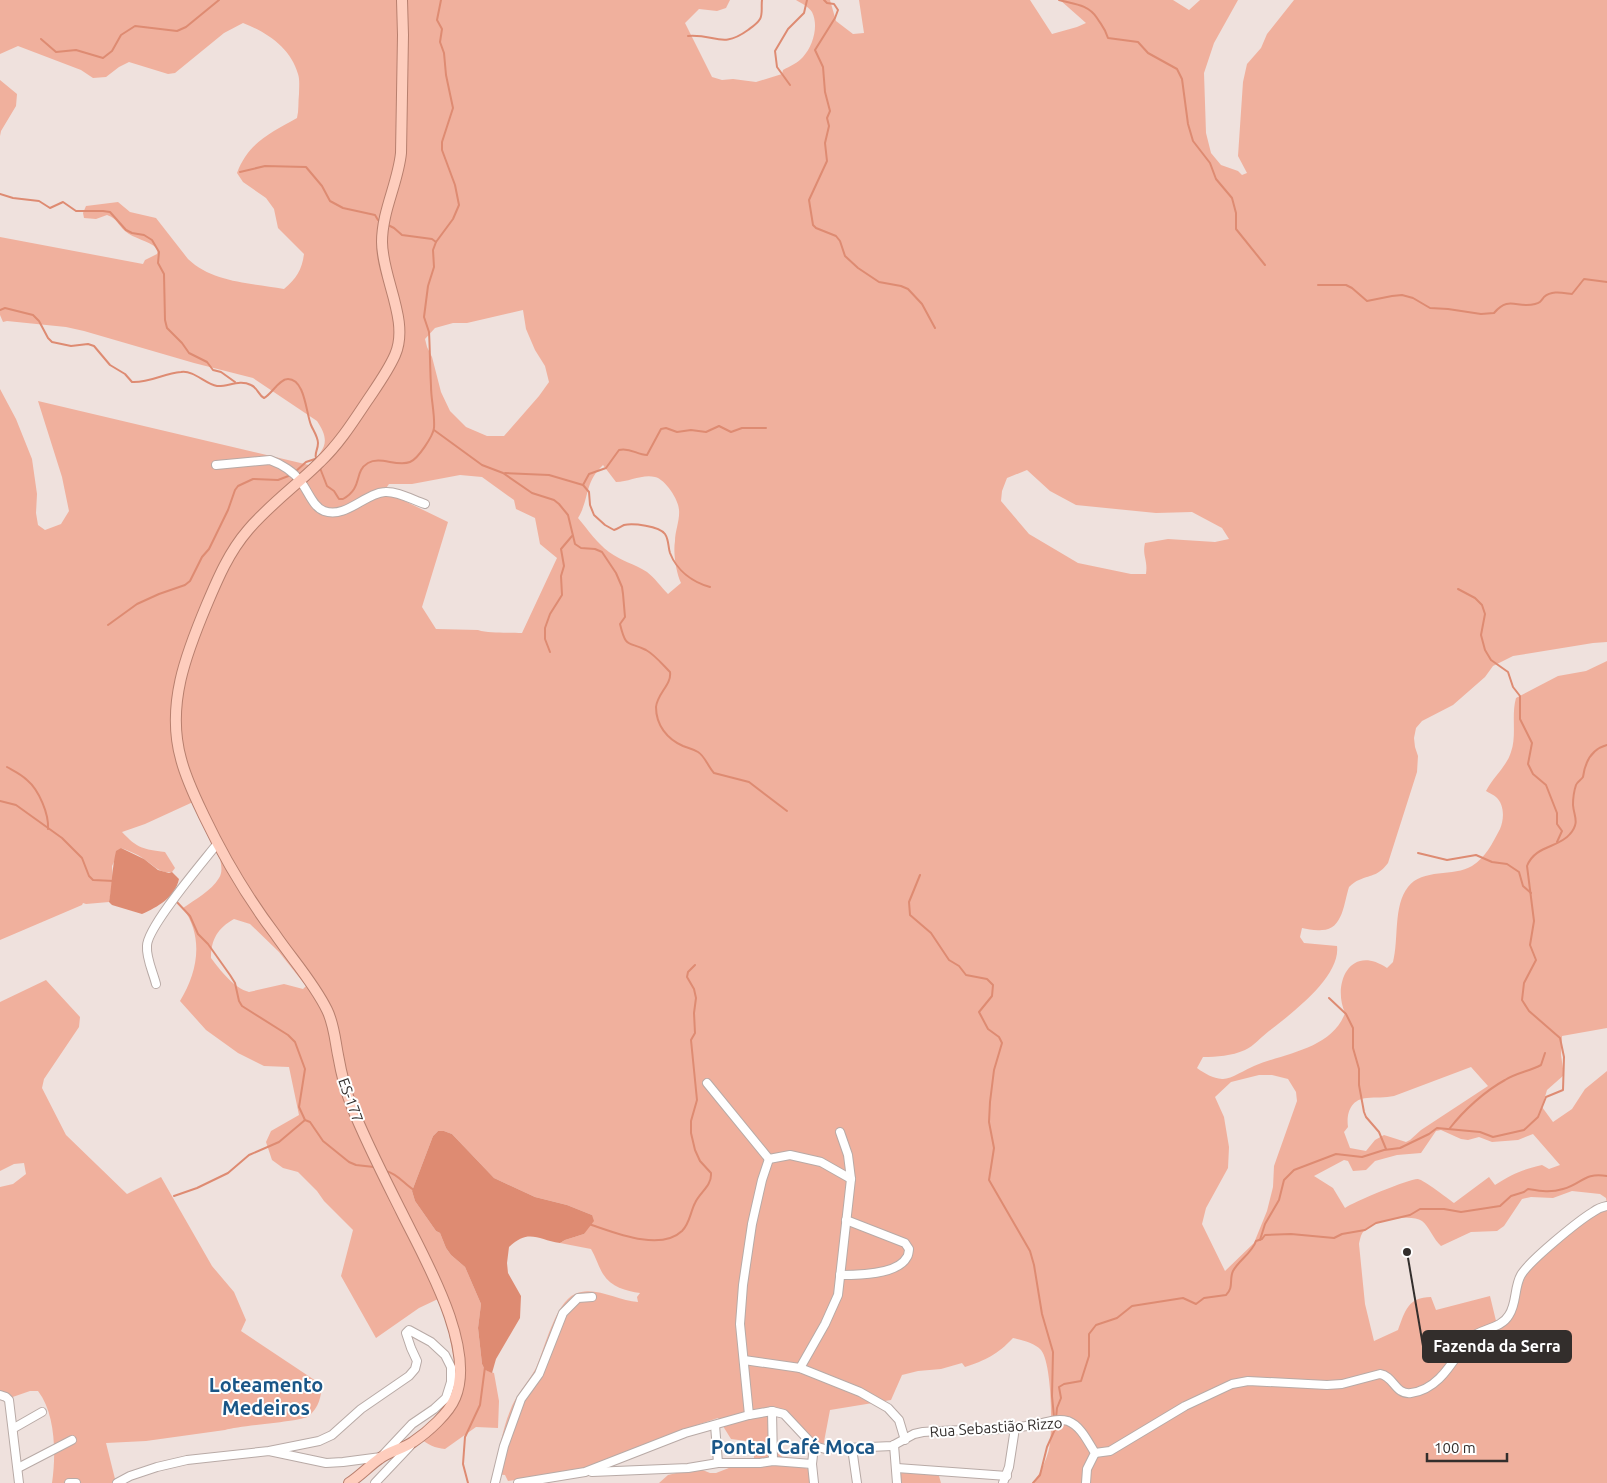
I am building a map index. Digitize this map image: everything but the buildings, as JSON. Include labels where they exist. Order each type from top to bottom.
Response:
[{"type":"main road","name":"ES-177","points":[[349,1483],[381,1457],[413,1442],[446,1414],[458,1392],[460,1372],[456,1342],[448,1310],[351,1105],[344,1083],[329,1014],[308,980],[249,899],[217,844],[189,786],[179,756],[175,726],[177,692],[181,675],[191,642],[223,567],[247,530],[322,460],[345,434],[397,351],[398,321],[384,263],[382,242],[385,212],[398,173],[401,152],[402,0]]},
{"type":"street","points":[[216,465],[270,460],[278,463],[300,480],[316,506],[324,511],[340,511],[380,492],[388,491],[425,504]]},
{"type":"street","points":[[156,984],[147,953],[148,940],[164,912],[217,844]]},
{"type":"street","points":[[707,1083],[769,1159]]},
{"type":"street","points":[[800,1368],[825,1324],[838,1295],[851,1179],[848,1155],[840,1132]]},
{"type":"street","points":[[769,1159],[790,1155],[821,1162],[851,1179]]},
{"type":"street","points":[[749,1415],[740,1324],[743,1285],[752,1224],[769,1159]]},
{"type":"street","points":[[1086,1483],[1087,1469],[1095,1453],[1110,1451],[1185,1406],[1214,1391],[1239,1382],[1326,1385],[1350,1382],[1380,1374],[1389,1378],[1398,1390],[1404,1392],[1409,1393],[1422,1390],[1432,1385],[1448,1369],[1469,1338],[1505,1321],[1512,1309],[1520,1276],[1529,1266],[1591,1213],[1607,1206]]},
{"type":"street","points":[[840,1275],[869,1275],[899,1266],[908,1257],[909,1249],[904,1243],[846,1220]]},
{"type":"street","points":[[495,1483],[504,1446],[521,1399],[539,1374],[563,1313],[578,1298],[592,1297]]},
{"type":"street","points":[[116,1483],[139,1473],[186,1460],[269,1451],[318,1441],[332,1434],[361,1409],[409,1376],[415,1369],[417,1361],[406,1332],[409,1330],[431,1342],[445,1355],[450,1367],[451,1382],[446,1398],[412,1424],[381,1457],[326,1463],[269,1451]]},
{"type":"street","points":[[744,1360],[800,1368],[860,1392],[888,1408],[899,1420],[905,1440]]},
{"type":"street","points":[[0,1395],[9,1400],[14,1428],[19,1483]]},
{"type":"street","points":[[772,1411],[773,1461]]},
{"type":"street","points":[[585,1472],[677,1436],[749,1415],[772,1411],[784,1414],[814,1446],[812,1464],[814,1483]]},
{"type":"street","points":[[14,1428],[42,1412]]},
{"type":"street","name":"Rua Sebastião Rizzo","points":[[814,1446],[825,1449],[875,1448],[894,1445],[914,1434],[923,1432],[982,1431],[1015,1428],[1052,1420],[1068,1421],[1079,1429],[1095,1453]]},
{"type":"street","points":[[716,1425],[718,1463]]},
{"type":"street","points":[[897,1468],[1005,1480],[1015,1428]]},
{"type":"street","points":[[18,1468],[72,1440]]},
{"type":"street","points":[[375,1483],[413,1442]]},
{"type":"street","points":[[894,1445],[897,1483]]},
{"type":"street","points":[[852,1448],[857,1483]]},
{"type":"street","points":[[518,1483],[585,1472],[688,1468],[718,1463],[760,1463],[773,1461],[812,1464]]},
{"type":"street","points":[[69,1483],[76,1483]]},
{"type":"shaded area","points":[[0,0],[730,0],[726,8],[717,11],[699,9],[685,23],[712,77],[722,80],[733,79],[756,82],[782,74],[783,70],[801,59],[810,47],[815,29],[814,18],[809,8],[796,0],[830,0],[836,21],[853,34],[864,33],[859,0],[1030,0],[1052,34],[1086,23],[1060,0],[1173,0],[1189,10],[1200,0],[1238,0],[1214,43],[1204,73],[1206,133],[1211,153],[1221,165],[1238,171],[1242,175],[1247,173],[1238,156],[1243,82],[1247,64],[1261,48],[1267,34],[1294,0],[1607,0],[1607,642],[1513,656],[1493,666],[1485,677],[1453,705],[1422,721],[1416,728],[1414,738],[1418,756],[1417,772],[1388,863],[1378,873],[1358,880],[1349,887],[1342,914],[1329,929],[1312,930],[1302,928],[1300,937],[1304,943],[1337,946],[1336,958],[1331,970],[1313,994],[1251,1046],[1229,1055],[1203,1057],[1197,1068],[1212,1077],[1225,1079],[1254,1066],[1306,1048],[1330,1035],[1339,1025],[1345,1013],[1341,990],[1347,970],[1363,960],[1374,962],[1387,968],[1393,962],[1398,913],[1403,895],[1408,887],[1421,877],[1456,871],[1472,866],[1485,854],[1494,840],[1500,829],[1503,817],[1502,808],[1499,800],[1486,791],[1509,757],[1513,746],[1516,698],[1558,676],[1586,671],[1607,661],[1607,1028],[1562,1036],[1561,1055],[1564,1075],[1547,1090],[1542,1107],[1553,1122],[1572,1109],[1585,1089],[1607,1071],[1607,1205],[1606,1198],[1600,1194],[1572,1191],[1553,1198],[1531,1197],[1522,1199],[1504,1226],[1497,1231],[1471,1232],[1441,1246],[1422,1221],[1401,1218],[1384,1221],[1365,1230],[1359,1244],[1365,1304],[1374,1341],[1398,1330],[1408,1306],[1417,1299],[1423,1298],[1431,1297],[1436,1310],[1490,1296],[1497,1325],[1508,1320],[1527,1272],[1570,1233],[1607,1207],[1607,1483],[1032,1483],[1045,1462],[1049,1449],[1051,1414],[1049,1383],[1045,1357],[1041,1350],[1032,1344],[1013,1338],[1002,1349],[991,1356],[965,1367],[962,1363],[941,1369],[918,1371],[902,1375],[891,1400],[830,1410],[823,1447],[779,1414],[770,1418],[768,1436],[775,1450],[792,1463],[812,1470],[814,1483],[659,1483],[668,1475],[689,1470],[700,1469],[716,1473],[734,1466],[754,1464],[754,1442],[731,1439],[718,1418],[676,1432],[596,1465],[569,1473],[508,1481],[505,1475],[494,1474],[505,1426],[515,1400],[536,1368],[551,1327],[562,1307],[568,1299],[582,1292],[598,1292],[638,1302],[637,1297],[640,1293],[624,1290],[610,1282],[603,1274],[591,1249],[560,1243],[584,1234],[592,1215],[567,1205],[535,1197],[494,1178],[452,1134],[444,1131],[438,1131],[433,1136],[412,1191],[415,1201],[436,1231],[440,1233],[446,1248],[465,1267],[481,1304],[478,1328],[482,1364],[485,1370],[494,1373],[499,1401],[498,1428],[476,1427],[445,1449],[432,1446],[420,1438],[453,1400],[456,1369],[445,1314],[438,1299],[419,1308],[376,1338],[341,1276],[353,1230],[298,1172],[283,1168],[272,1160],[266,1142],[271,1131],[299,1115],[289,1067],[264,1066],[238,1053],[206,1030],[180,1001],[191,978],[196,954],[194,931],[190,919],[183,908],[212,887],[219,878],[221,871],[218,851],[193,802],[145,824],[122,832],[132,842],[141,847],[165,852],[175,868],[172,872],[164,872],[139,856],[121,848],[112,866],[113,880],[109,902],[83,903],[0,940],[0,389],[16,419],[32,459],[37,494],[36,513],[38,525],[45,530],[61,524],[69,511],[62,477],[38,401],[309,465],[322,450],[325,440],[317,421],[253,378],[84,331],[66,327],[3,322],[0,315],[0,237],[143,264],[145,260],[157,254],[158,249],[129,234],[107,215],[96,219],[84,218],[83,213],[86,206],[118,202],[130,212],[156,218],[188,259],[209,273],[233,281],[284,289],[298,274],[304,254],[278,228],[274,209],[266,198],[243,182],[237,173],[247,154],[254,146],[269,134],[297,118],[298,74],[290,56],[277,42],[261,31],[243,23],[224,33],[175,73],[168,74],[129,62],[106,77],[93,78],[81,70],[18,46],[0,54]],"holes":[[[523,310],[526,329],[535,350],[545,366],[549,382],[504,436],[487,436],[466,427],[450,411],[441,392],[425,339],[435,328],[453,323],[467,323]],[[603,465],[616,482],[650,476],[659,479],[671,490],[679,510],[674,551],[676,568],[681,583],[668,594],[647,572],[609,552],[578,518],[593,478]],[[1027,470],[1050,491],[1076,505],[1156,513],[1192,512],[1222,528],[1229,539],[1215,542],[1168,539],[1145,543],[1146,574],[1131,574],[1078,563],[1029,534],[1001,501],[1002,491],[1007,478]],[[460,475],[482,477],[514,500],[516,509],[535,518],[540,544],[557,558],[522,633],[436,629],[422,607],[448,522],[384,491],[389,484],[412,484]],[[234,919],[250,924],[279,952],[306,986],[303,989],[284,984],[249,992],[238,987],[211,958],[214,940],[224,926]],[[1471,1067],[1488,1086],[1406,1142],[1384,1135],[1375,1140],[1366,1151],[1350,1148],[1344,1132],[1348,1127],[1349,1112],[1357,1101],[1394,1096]],[[1259,1075],[1272,1075],[1288,1079],[1296,1092],[1297,1101],[1274,1166],[1273,1187],[1267,1211],[1254,1243],[1225,1271],[1202,1224],[1206,1208],[1228,1168],[1229,1147],[1224,1117],[1215,1097],[1231,1082]],[[1441,1130],[1461,1139],[1468,1140],[1479,1137],[1492,1142],[1518,1140],[1533,1134],[1560,1165],[1549,1169],[1542,1165],[1513,1175],[1495,1185],[1489,1177],[1454,1203],[1418,1179],[1382,1191],[1345,1208],[1333,1188],[1314,1176],[1344,1160],[1348,1161],[1353,1171],[1366,1170],[1375,1161],[1397,1155],[1421,1153],[1436,1131]]]},
{"type":"shaded area","points":[[0,80],[17,94],[16,106],[0,136]]},
{"type":"shaded area","points":[[121,848],[144,859],[158,870],[172,872],[179,879],[174,891],[165,901],[142,914],[112,905],[109,902],[116,851]]},
{"type":"shaded area","points":[[46,980],[80,1017],[79,1027],[44,1079],[42,1088],[66,1135],[127,1194],[161,1177],[212,1266],[234,1292],[246,1320],[241,1331],[322,1385],[319,1402],[309,1416],[295,1420],[146,1441],[106,1443],[116,1483],[52,1483],[54,1460],[53,1435],[44,1400],[38,1391],[30,1391],[4,1400],[0,1397],[0,1187],[13,1184],[26,1174],[24,1163],[14,1164],[0,1171],[0,1002]]},
{"type":"shaded area","points":[[438,1131],[452,1134],[494,1178],[535,1197],[567,1205],[592,1215],[594,1221],[584,1234],[560,1243],[528,1237],[516,1241],[509,1247],[508,1273],[521,1296],[520,1318],[496,1359],[492,1373],[485,1370],[482,1364],[478,1328],[481,1304],[465,1267],[446,1248],[440,1233],[436,1231],[415,1201],[412,1191],[433,1136]]},
{"type":"shaded area","points":[[902,1472],[934,1474],[939,1476],[941,1483],[896,1483]]},
{"type":"waterway","points":[[41,39],[56,52],[76,50],[103,58],[112,51],[121,35],[135,26],[177,31],[186,27],[219,0]]},
{"type":"waterway","points":[[320,468],[327,486],[334,491],[339,499],[343,499],[354,490],[363,467],[368,463],[373,461],[410,462],[425,447],[434,428],[429,332],[424,317],[428,286],[434,267],[433,250],[436,242],[453,219],[459,205],[455,185],[442,150],[442,142],[453,108],[446,75],[444,53],[440,42],[442,29],[437,20],[441,0]]},
{"type":"waterway","points":[[688,36],[725,40],[739,36],[760,19],[762,0]]},
{"type":"waterway","points":[[790,85],[777,67],[775,51],[788,29],[804,13],[807,0]]},
{"type":"waterway","points":[[824,0],[827,3],[834,4],[838,10],[815,50],[823,67],[825,92],[830,111],[827,118],[829,126],[825,143],[827,161],[809,200],[813,225],[836,236],[840,241],[845,256],[858,268],[879,282],[908,289],[922,304],[935,328]]},
{"type":"waterway","points":[[1059,0],[1080,5],[1093,13],[1108,38],[1138,42],[1148,53],[1177,69],[1182,79],[1188,124],[1193,141],[1210,163],[1216,179],[1232,198],[1236,213],[1236,229],[1265,265]]},
{"type":"waterway","points":[[240,172],[265,166],[306,167],[322,186],[330,201],[343,208],[375,215],[381,222]]},
{"type":"waterway","points":[[0,194],[13,198],[39,201],[50,208],[63,202],[76,211],[110,212],[126,230],[144,235],[152,240],[159,252],[158,263],[164,274],[165,320],[167,328],[189,353],[207,362],[213,370],[221,372],[235,382]]},
{"type":"waterway","points":[[388,225],[402,235],[432,239],[436,242]]},
{"type":"waterway","points":[[1318,285],[1346,285],[1367,301],[1402,295],[1413,298],[1430,308],[1481,314],[1494,313],[1499,308],[1509,304],[1537,304],[1550,293],[1572,294],[1584,279],[1607,282]]},
{"type":"waterway","points":[[0,310],[5,308],[33,315],[52,342],[71,346],[88,344],[94,346],[110,365],[125,374],[132,382],[186,372],[217,386],[247,383],[253,386],[264,398],[282,381],[294,380],[301,390],[311,425],[317,438],[318,446],[315,456],[317,461]]},
{"type":"waterway","points":[[583,485],[589,474],[606,468],[619,450],[623,449],[647,455],[661,429],[666,428],[677,432],[691,430],[706,432],[719,426],[731,432],[742,428],[766,428]]},
{"type":"waterway","points":[[434,430],[482,465],[503,473],[532,493],[554,500],[559,504],[568,515],[575,544],[581,548],[595,549],[602,552],[616,573],[622,587],[625,617],[620,624],[626,641],[649,652],[670,672],[669,681],[656,707],[658,720],[664,731],[677,743],[700,754],[714,773],[749,782],[787,811]]},
{"type":"waterway","points":[[295,472],[306,462],[315,459]]},
{"type":"waterway","points":[[505,473],[549,475],[583,485],[589,492],[590,505],[594,515],[605,525],[614,530],[624,525],[633,524],[652,527],[662,531],[668,541],[670,553],[681,570],[692,579],[710,587]]},
{"type":"waterway","points":[[108,625],[137,604],[185,585],[190,581],[202,557],[209,549],[238,486],[253,479],[278,480],[291,475]]},
{"type":"waterway","points":[[550,652],[545,639],[545,628],[550,614],[562,595],[561,576],[564,566],[561,549],[572,536]]},
{"type":"waterway","points":[[1458,589],[1475,598],[1482,605],[1485,614],[1481,635],[1485,650],[1491,660],[1508,672],[1513,687],[1520,696],[1520,719],[1532,743],[1528,764],[1533,774],[1546,785],[1557,813],[1557,824],[1562,831],[1557,842]]},
{"type":"waterway","points":[[1260,1240],[1265,1224],[1279,1200],[1284,1180],[1294,1170],[1336,1154],[1362,1157],[1384,1150],[1400,1148],[1437,1128],[1480,1132],[1493,1137],[1524,1130],[1538,1117],[1546,1097],[1563,1090],[1564,1057],[1560,1038],[1529,1011],[1522,1000],[1524,983],[1536,960],[1530,945],[1534,921],[1527,866],[1531,859],[1541,850],[1565,839],[1573,830],[1576,823],[1573,805],[1576,785],[1583,777],[1585,766],[1593,753],[1607,745]]},
{"type":"waterway","points":[[7,767],[25,778],[39,796],[45,810],[48,829]]},
{"type":"waterway","points":[[0,801],[16,805],[62,838],[82,858],[89,876],[93,880],[114,881]]},
{"type":"waterway","points":[[1418,853],[1447,860],[1476,855],[1492,862],[1507,864],[1519,872],[1523,886],[1531,893]]},
{"type":"waterway","points":[[920,875],[909,902],[910,915],[931,933],[949,960],[959,966],[966,975],[987,979],[993,985],[992,996],[979,1012],[988,1029],[999,1037],[1002,1043],[994,1070],[990,1102],[989,1122],[994,1148],[989,1180],[1030,1251],[1034,1265],[1042,1314],[1053,1352],[1052,1396],[1054,1417]]},
{"type":"waterway","points":[[175,900],[190,916],[198,934],[208,944],[230,975],[235,983],[242,1006],[288,1035],[295,1042],[305,1069],[299,1107],[305,1120],[310,1122],[323,1141],[349,1162],[356,1165],[374,1167]]},
{"type":"waterway","points":[[589,1224],[636,1238],[662,1240],[673,1237],[685,1228],[697,1199],[710,1182],[711,1173],[700,1161],[691,1133],[691,1121],[697,1100],[691,1040],[695,1033],[694,1013],[696,998],[694,989],[687,977],[688,972],[695,965]]},
{"type":"waterway","points":[[1329,998],[1346,1014],[1353,1028],[1353,1048],[1359,1069],[1359,1085],[1364,1112],[1379,1132],[1386,1149]]},
{"type":"waterway","points":[[1450,1128],[1482,1095],[1509,1078],[1541,1065],[1545,1053]]},
{"type":"waterway","points":[[174,1196],[197,1188],[228,1173],[249,1155],[279,1142],[305,1120]]},
{"type":"waterway","points":[[386,1171],[394,1174],[414,1190]]},
{"type":"waterway","points":[[1056,1418],[1061,1398],[1059,1387],[1064,1384],[1081,1381],[1089,1356],[1089,1334],[1096,1325],[1117,1318],[1132,1306],[1183,1298],[1196,1304],[1204,1298],[1226,1295],[1231,1286],[1233,1271],[1252,1249],[1256,1241],[1262,1239],[1265,1235],[1291,1234],[1334,1238],[1342,1234],[1365,1230],[1376,1223],[1410,1215],[1420,1209],[1444,1209],[1461,1212],[1500,1206],[1511,1196],[1528,1189],[1554,1191],[1569,1187],[1588,1177],[1607,1176]]},
{"type":"waterway","points":[[468,1483],[463,1464],[465,1437],[480,1405],[485,1367]]},
{"type":"waterway","points":[[1033,1483],[1040,1475],[1047,1447],[1056,1423]]},
{"type":"place","name":"Fazenda da Serra","points":[[1407,1252]]},
{"type":"district","name":"Loteamento Medeiros","points":[[266,1396]]},
{"type":"district","name":"Pontal Café Moca","points":[[793,1446]]}]
